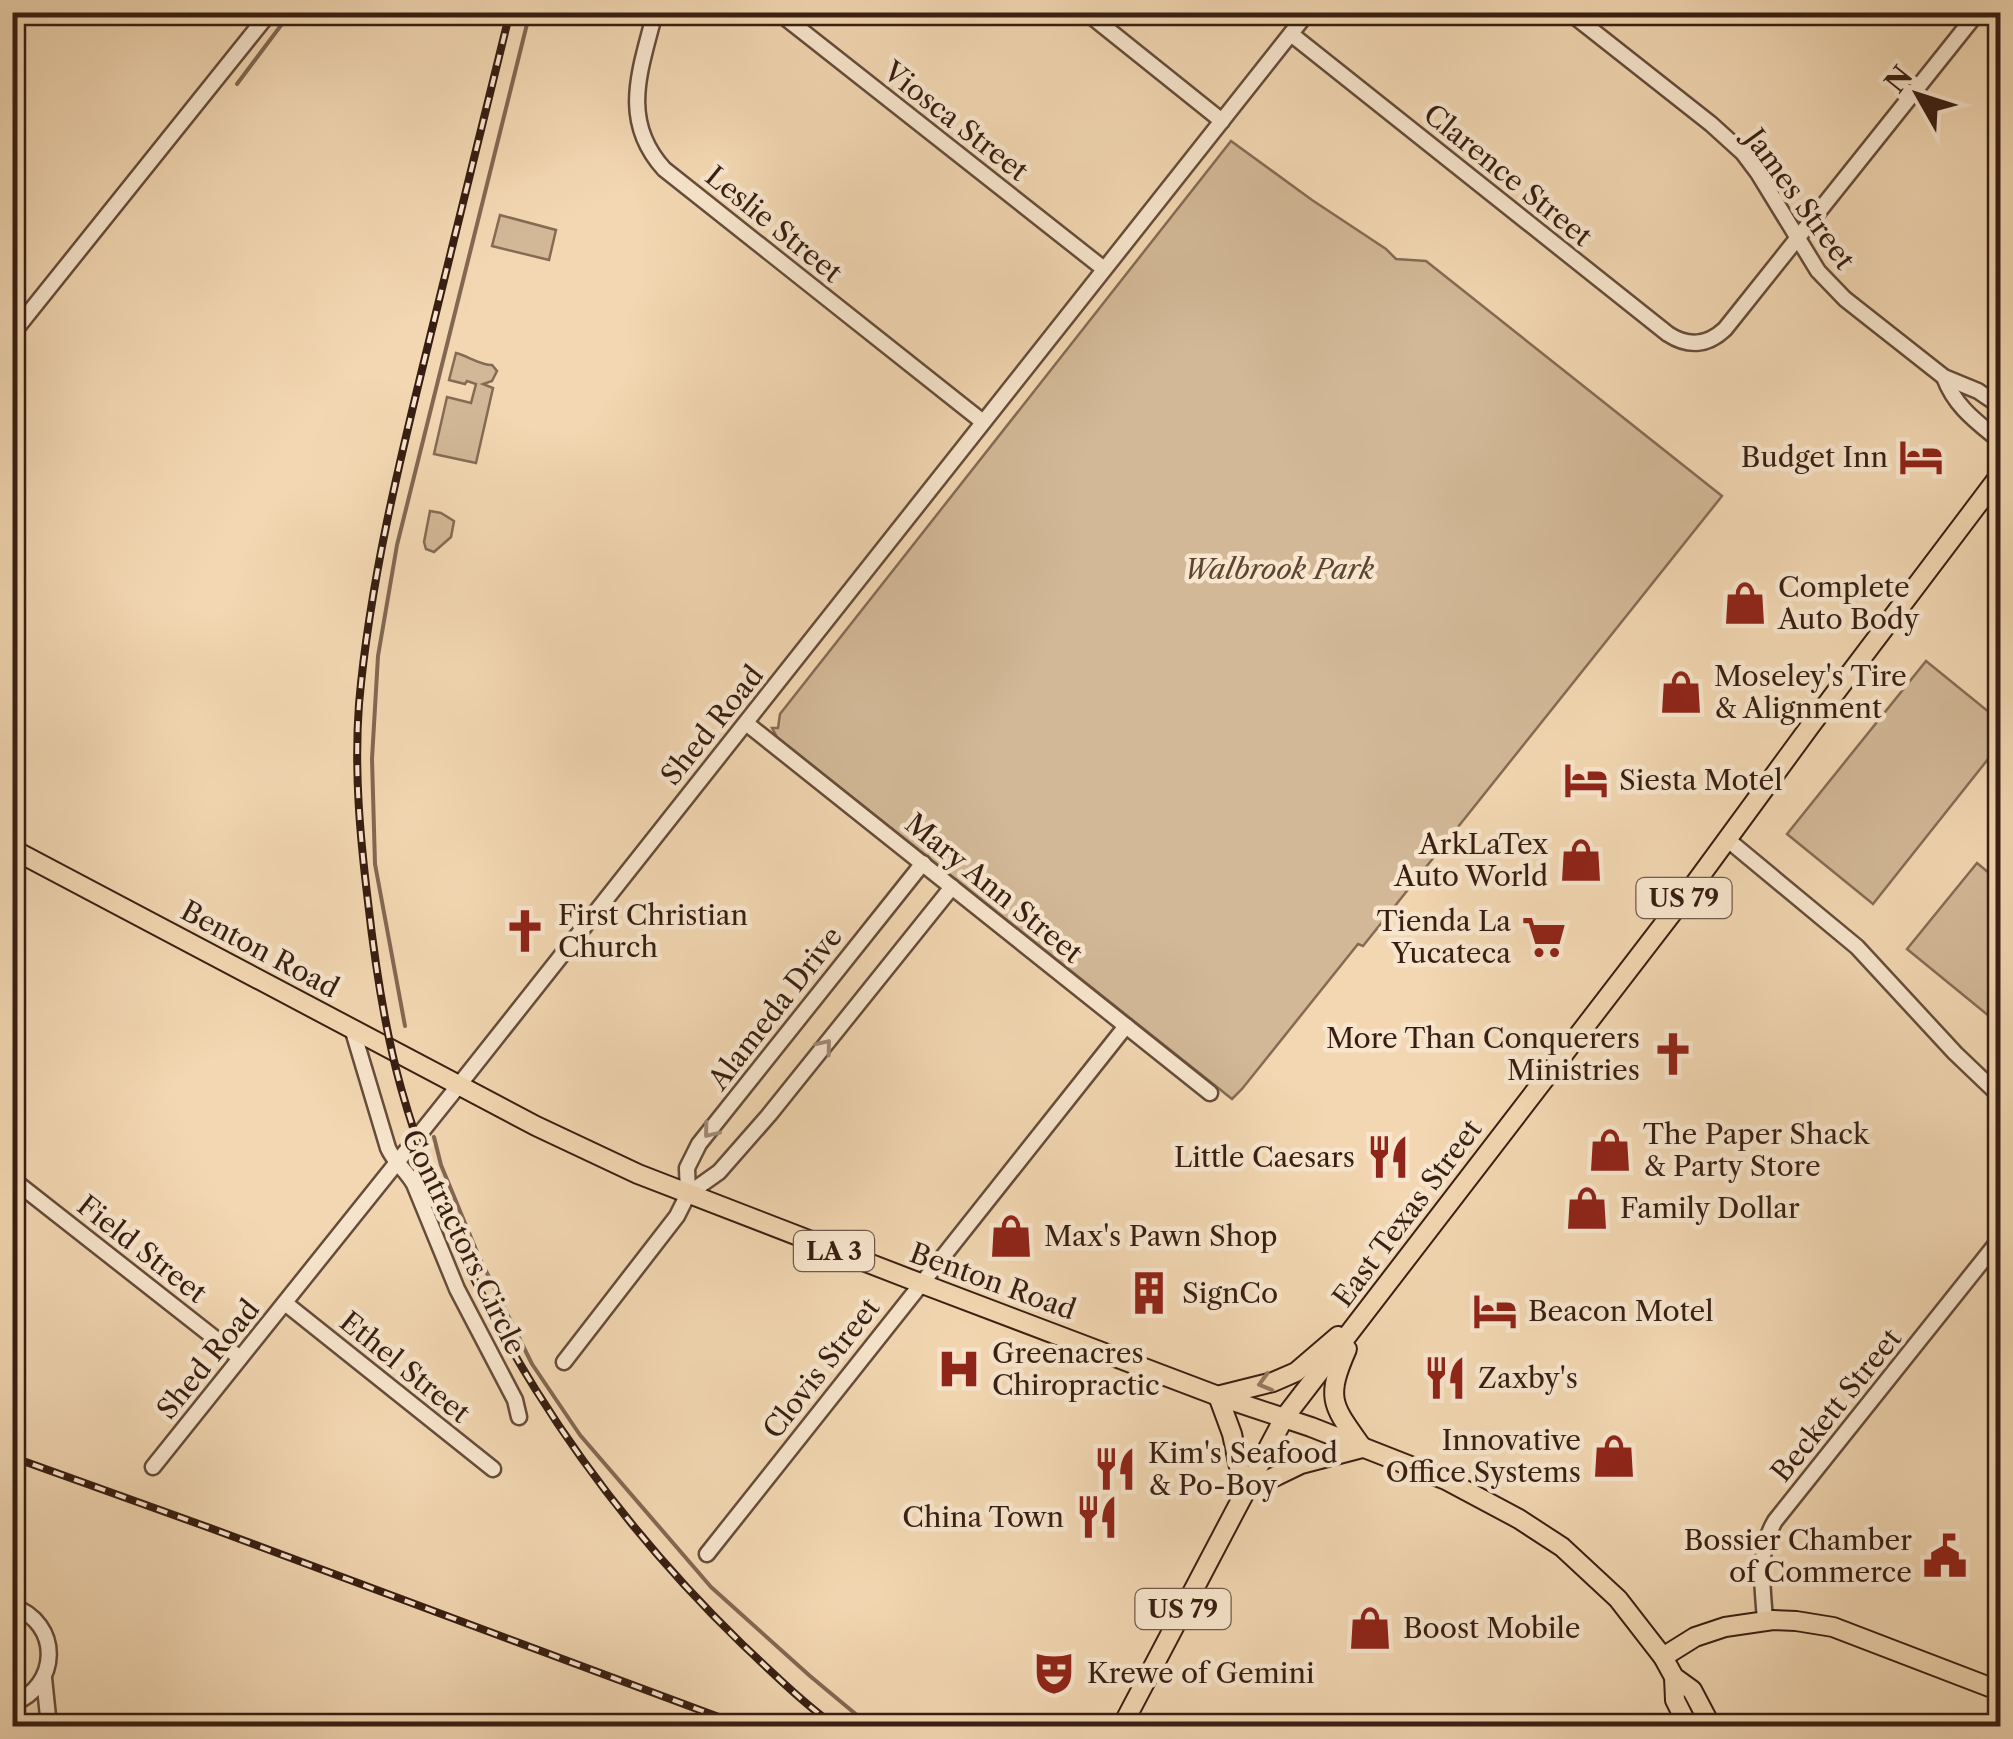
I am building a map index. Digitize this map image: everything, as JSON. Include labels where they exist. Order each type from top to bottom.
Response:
[{"type":"main road","name":"East Texas Street","points":[[1122,1726],[1284,1418],[1728,840],[2000,475]]},
{"type":"main road","name":"Benton Road","points":[[12,849],[563,1139],[638,1174],[1446,1480],[1520,1519],[1562,1547],[1618,1599],[1663,1657]]},
{"type":"main road","points":[[1362,1317],[1338,1369],[1333,1393],[1340,1416],[1362,1448],[1301,1464],[1244,1491],[1232,1434],[1218,1396],[1274,1382],[1296,1372],[1362,1317]]},
{"type":"main road","points":[[1663,1657],[1696,1637],[1726,1626],[1796,1621],[1833,1627],[2000,1691]]},
{"type":"main road","name":"LA 3","points":[[1663,1657],[1674,1677],[1692,1690],[1711,1726]]},
{"type":"main road","name":"LA 3","points":[[1674,1677],[1675,1700],[1688,1726]]},
{"type":"street","points":[[12,334],[270,12]]},
{"type":"street","name":"Leslie Street","points":[[655,12],[636,102],[639,128],[655,159],[983,422]]},
{"type":"street","name":"Viosca Street","points":[[778,12],[1104,269]]},
{"type":"street","points":[[1086,12],[1222,121]]},
{"type":"street","name":"Shed Road","points":[[153,1467],[1308,12]]},
{"type":"street","name":"James Street","points":[[1569,12],[1743,153],[1831,286],[1944,378],[1978,391],[2000,406]]},
{"type":"street","points":[[1798,239],[1978,12]]},
{"type":"street","name":"Clarence Street","points":[[1291,34],[1682,342],[1698,344],[1725,329],[1798,239]]},
{"type":"street","name":"James Street","points":[[1944,378],[1963,410],[2000,440]]},
{"type":"street","name":"Mary Ann Street","points":[[746,723],[1210,1093]]},
{"type":"street","points":[[1728,840],[1857,947],[1934,1032],[2000,1096]]},
{"type":"street","name":"Alameda Drive","points":[[564,1362],[670,1228],[688,1194],[687,1168],[699,1144],[923,863]]},
{"type":"street","name":"Alameda Drive","points":[[688,1194],[719,1172],[770,1115],[952,886]]},
{"type":"street","name":"Clovis Street","points":[[707,1554],[1126,1026]]},
{"type":"street","name":"Contractors Circle","points":[[352,1028],[384,1137],[397,1163],[414,1184],[457,1289],[515,1400],[519,1418]]},
{"type":"street","name":"Field Street","points":[[12,1178],[240,1358]]},
{"type":"street","name":"Beckett Street","points":[[1766,1621],[1761,1564],[1770,1528],[2000,1240]]},
{"type":"street","name":"Ethel Street","points":[[285,1303],[493,1470]]},
{"type":"street","points":[[12,1606],[33,1617],[43,1630],[49,1662],[36,1690],[12,1704]]},
{"type":"street","points":[[44,1678],[49,1726]]},
{"type":"green space","name":"Walbrook Park","points":[[1231,141],[1396,259],[1426,261],[1722,496],[1363,946],[1358,944],[1232,1099],[777,737],[772,728],[778,728],[780,714]]},
{"type":"green space","points":[[500,215],[556,230],[549,260],[492,246]]},
{"type":"green space","points":[[456,353],[492,365],[497,371],[492,381],[483,384],[493,388],[476,463],[434,454],[447,397],[471,403],[476,384],[449,380]]},
{"type":"green space","points":[[430,511],[454,521],[451,537],[434,552],[426,549],[424,542]]},
{"type":"green space","points":[[1926,661],[2000,721],[2000,744],[1873,904],[1787,834]]},
{"type":"green space","points":[[1977,863],[2000,882],[2000,1025],[1907,949]]},
{"type":"waterway","points":[[237,84],[291,12]]},
{"type":"waterway","points":[[405,1026],[375,864],[372,759],[378,656],[397,545],[530,12]]},
{"type":"waterway","points":[[434,1137],[441,1165],[479,1257],[532,1364],[580,1435],[711,1587],[870,1726]]},
{"type":"railway","points":[[510,12],[398,471],[364,657],[357,754],[359,803],[385,1019],[401,1088],[426,1167],[494,1318],[535,1389],[581,1458],[685,1586],[777,1677],[835,1726]]},
{"type":"railway","points":[[12,1457],[743,1726]]},
{"type":"place","name":"Budget Inn","points":[[1921,457]]},
{"type":"place","name":"Complete Auto Body","points":[[1745,603]]},
{"type":"place","name":"Moseley's Tire & Alignment","points":[[1681,692]]},
{"type":"place","name":"Siesta Motel","points":[[1586,780]]},
{"type":"place","name":"ArkLaTex Auto World","points":[[1581,860]]},
{"type":"place","name":"First Christian Church","points":[[525,931]]},
{"type":"place","name":"Tienda La Yucateca","points":[[1544,937]]},
{"type":"place","name":"More Than Conquerers Ministries","points":[[1673,1054]]},
{"type":"place","name":"The Paper Shack & Party Store","points":[[1610,1150]]},
{"type":"place","name":"Little Caesars","points":[[1388,1157]]},
{"type":"place","name":"Family Dollar","points":[[1587,1208]]},
{"type":"place","name":"Max's Pawn Shop","points":[[1011,1236]]},
{"type":"place","name":"SignCo","points":[[1149,1293]]},
{"type":"place","name":"Beacon Motel","points":[[1495,1311]]},
{"type":"place","name":"Greenacres Chiropractic","points":[[959,1369]]},
{"type":"place","name":"Zaxby's","points":[[1445,1378]]},
{"type":"place","name":"Innovative Office Systems","points":[[1614,1456]]},
{"type":"place","name":"Kim's Seafood & Po-Boy","points":[[1115,1469]]},
{"type":"place","name":"China Town","points":[[1097,1517]]},
{"type":"place","name":"Bossier Chamber of Commerce","points":[[1945,1556]]},
{"type":"place","name":"Boost Mobile","points":[[1370,1628]]},
{"type":"place","name":"Krewe of Gemini","points":[[1054,1673]]}]
